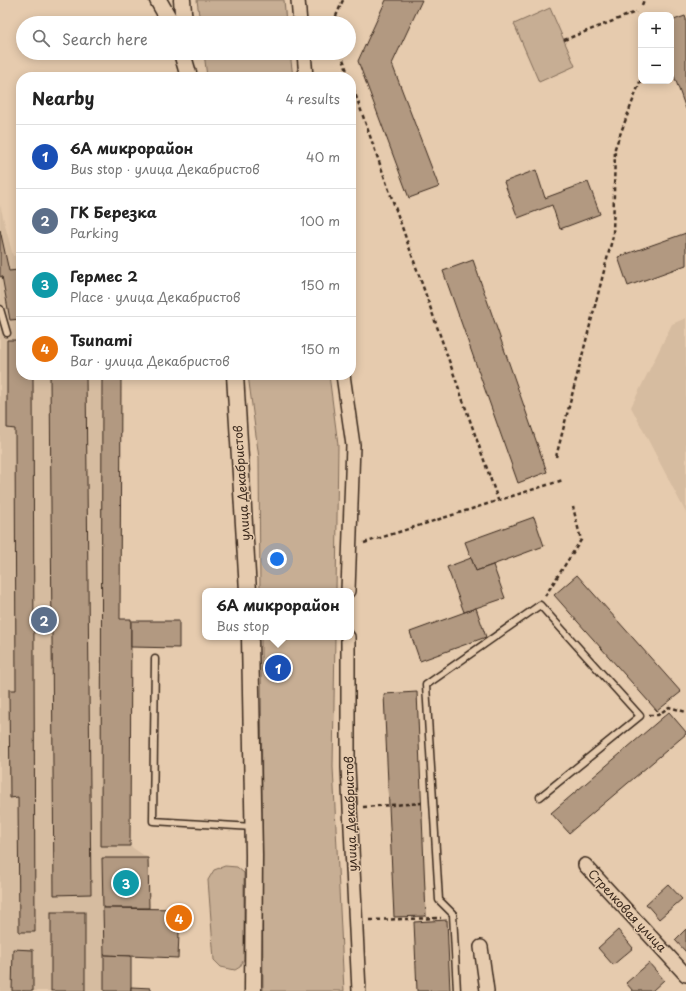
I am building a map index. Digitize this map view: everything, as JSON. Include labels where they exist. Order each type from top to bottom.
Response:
[{"type":"street","points":[[158,0],[167,16]]},
{"type":"street","points":[[182,0],[183,16]]},
{"type":"street","points":[[298,0],[299,16]]},
{"type":"street","points":[[184,60],[188,72]]},
{"type":"street","points":[[188,60],[189,72]]},
{"type":"street","points":[[305,60],[306,72]]},
{"type":"street","name":"улица Декабристов","points":[[235,380],[248,588]]},
{"type":"street","points":[[344,380],[353,445],[348,588]]},
{"type":"street","points":[[250,640],[253,827],[253,991]]},
{"type":"street","name":"улица Декабристов","points":[[348,640],[348,767],[359,991]]},
{"type":"street","name":"Стрелковая улица","points":[[585,865],[686,975]]},
{"type":"street","points":[[481,947],[488,991]]},
{"type":"lane","points":[[0,309],[7,333]]},
{"type":"lane","points":[[457,991],[453,914],[439,900],[426,685],[540,605],[640,716],[540,797]]},
{"type":"lane","points":[[155,659],[153,821],[253,827]]},
{"type":"path","points":[[336,16],[343,0]]},
{"type":"path","points":[[642,5],[644,0]]},
{"type":"path","points":[[564,40],[636,12]]},
{"type":"path","points":[[343,60],[347,72]]},
{"type":"path","points":[[556,457],[613,236],[615,148],[639,84]]},
{"type":"path","points":[[356,96],[498,500]]},
{"type":"path","points":[[360,544],[564,480]]},
{"type":"path","points":[[540,605],[580,540],[573,508]]},
{"type":"path","points":[[640,716],[658,715],[669,707],[686,712]]},
{"type":"path","points":[[362,807],[433,802]]},
{"type":"path","points":[[367,920],[453,917]]},
{"type":"shaded area","points":[[197,0],[284,0],[285,16],[199,16]]},
{"type":"shaded area","points":[[550,8],[575,66],[539,82],[514,24]]},
{"type":"shaded area","points":[[205,60],[291,60],[292,72],[206,72]]},
{"type":"shaded area","points":[[0,205],[13,256],[16,255],[16,380],[121,380],[120,619],[131,619],[130,846],[148,858],[149,908],[180,909],[178,958],[131,956],[131,991],[0,991]]},
{"type":"shaded area","points":[[686,318],[686,513],[631,407],[672,324]]},
{"type":"shaded area","points":[[249,380],[330,380],[338,445],[336,588],[260,588],[259,458]]},
{"type":"shaded area","points":[[261,640],[335,640],[333,767],[344,991],[263,991]]},
{"type":"shaded area","points":[[225,866],[237,867],[244,873],[244,959],[240,967],[235,970],[221,967],[214,960],[208,880],[214,870]]},
{"type":"building","points":[[386,0],[422,0],[392,64],[439,187],[409,198],[358,61]]},
{"type":"building","points":[[685,16],[686,19],[686,109],[674,75],[674,20]]},
{"type":"building","points":[[536,170],[545,198],[588,182],[600,214],[560,229],[552,205],[518,218],[504,182]]},
{"type":"building","points":[[0,230],[9,271],[16,270],[16,319],[10,320],[2,276],[0,277]]},
{"type":"building","points":[[686,233],[686,265],[628,286],[618,257]]},
{"type":"building","points":[[473,260],[547,472],[518,483],[443,271]]},
{"type":"building","points":[[7,340],[16,340],[16,380],[33,380],[35,932],[19,932],[18,797],[10,798],[9,690],[16,690],[15,429],[7,428]]},
{"type":"building","points":[[50,380],[86,380],[91,894],[54,895]]},
{"type":"building","points":[[102,380],[121,380],[120,619],[131,619],[130,846],[101,846]]},
{"type":"building","points":[[534,517],[544,546],[476,571],[465,542]]},
{"type":"building","points":[[471,558],[476,571],[493,565],[505,598],[464,612],[447,567]]},
{"type":"building","points":[[577,575],[681,692],[657,711],[554,595]]},
{"type":"building","points":[[476,608],[486,637],[420,661],[410,632]]},
{"type":"building","points":[[131,621],[179,621],[179,648],[131,647]]},
{"type":"building","points":[[417,692],[426,916],[394,917],[384,694]]},
{"type":"building","points":[[669,712],[686,732],[686,734],[569,833],[551,813]]},
{"type":"building","points":[[102,858],[148,858],[149,908],[103,908]]},
{"type":"building","points":[[668,884],[682,899],[659,919],[646,904]]},
{"type":"building","points":[[103,908],[180,909],[178,958],[104,955]]},
{"type":"building","points":[[51,912],[85,912],[85,991],[51,991]]},
{"type":"building","points":[[447,920],[450,991],[417,991],[414,922]]},
{"type":"building","points":[[686,929],[686,952],[675,940]]},
{"type":"building","points":[[618,930],[633,948],[613,965],[598,948]]},
{"type":"building","points":[[13,949],[33,950],[33,991],[12,991]]},
{"type":"building","points":[[104,955],[131,956],[131,991],[104,991]]},
{"type":"building","points":[[649,963],[664,980],[652,991],[633,991],[626,983]]},
{"type":"building","points":[[131,987],[151,988],[151,991],[131,991]]},
{"type":"place","name":"ГК Березка","points":[[44,620]]},
{"type":"place","name":"6А микрорайон","points":[[278,668]]},
{"type":"place","name":"Гермес 2","points":[[126,883]]},
{"type":"place","name":"Tsunami","points":[[179,918]]}]
